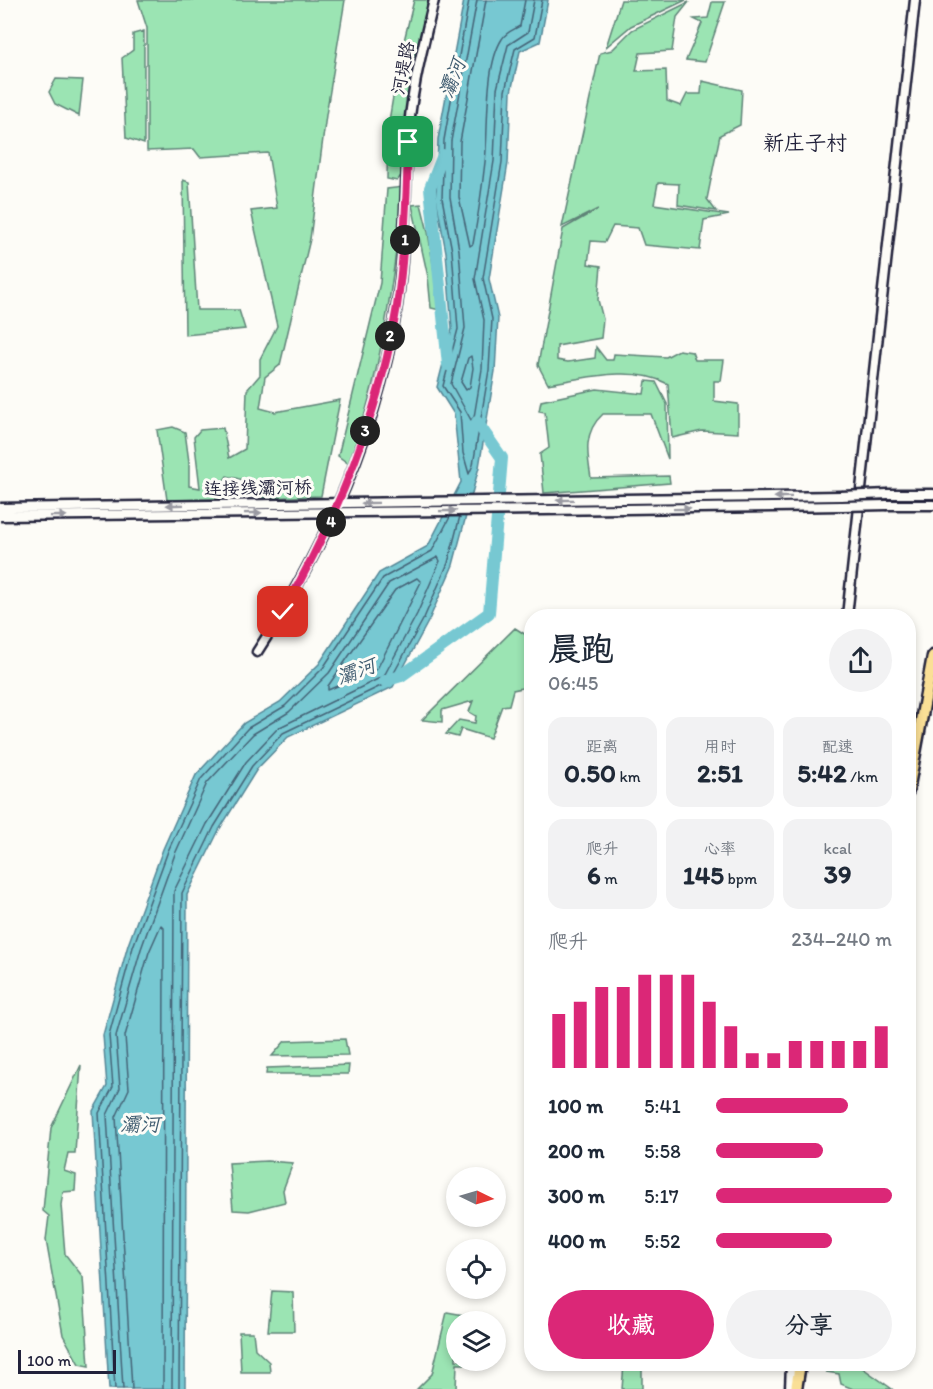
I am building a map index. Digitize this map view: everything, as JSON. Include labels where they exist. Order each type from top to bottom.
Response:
[{"type":"highway","points":[[916,748],[933,656]]},
{"type":"highway","points":[[796,1389],[799,1371]]},
{"type":"main road","name":"河堤路","points":[[257,652],[289,602],[333,519],[380,379],[396,308],[402,261],[411,111],[434,0]]},
{"type":"main road","points":[[848,609],[915,0]]},
{"type":"main road","name":"连接线灞河桥","points":[[0,508],[932,494]]},
{"type":"main road","name":"连接线灞河桥","points":[[0,516],[931,506]]},
{"type":"main road","points":[[790,1389],[791,1371]]},
{"type":"green space","points":[[138,0],[345,0],[326,115],[310,239],[280,365],[265,377],[260,408],[275,412],[340,400],[321,496],[263,498],[261,484],[227,476],[217,490],[210,490],[224,493],[229,499],[167,500],[157,430],[173,427],[185,432],[189,486],[200,488],[194,437],[200,430],[223,428],[229,458],[245,449],[247,390],[260,375],[260,359],[277,326],[251,211],[277,208],[268,153],[200,157],[194,149],[147,151],[147,28]]},
{"type":"green space","points":[[414,0],[430,0],[413,70],[400,57]]},
{"type":"green space","points":[[621,0],[686,0],[631,26],[606,47]]},
{"type":"green space","points":[[689,2],[677,17],[672,51],[640,53],[636,71],[666,70],[667,101],[681,106],[687,94],[701,94],[702,81],[742,90],[740,125],[720,135],[707,199],[716,211],[678,205],[679,184],[658,183],[654,204],[729,215],[704,220],[700,250],[644,245],[638,228],[613,226],[605,242],[591,241],[588,264],[601,266],[598,300],[603,319],[601,338],[557,346],[557,360],[568,362],[595,358],[596,347],[606,360],[613,360],[614,354],[666,357],[679,350],[692,352],[695,360],[724,360],[721,381],[714,381],[714,401],[738,404],[738,433],[702,431],[672,438],[668,384],[654,378],[624,374],[593,376],[548,384],[538,365],[563,229],[598,209],[562,227],[600,53],[612,50],[632,30]]},
{"type":"green space","points":[[712,2],[725,2],[705,62],[686,60],[702,23],[694,19],[708,18]]},
{"type":"green space","points":[[144,31],[144,144],[126,138],[122,58],[133,50],[133,34]]},
{"type":"green space","points":[[399,61],[413,74],[403,173],[397,181],[387,179],[388,127]]},
{"type":"green space","points":[[56,79],[83,80],[79,116],[55,104],[49,92]]},
{"type":"green space","points":[[183,180],[189,182],[197,310],[239,310],[245,329],[185,335]]},
{"type":"green space","points":[[403,187],[385,327],[370,396],[349,464],[338,456],[380,283],[387,189]]},
{"type":"green space","points":[[421,204],[428,232],[440,310],[431,308],[428,277],[412,205]]},
{"type":"green space","points":[[646,381],[656,382],[667,404],[668,459],[651,414],[603,414],[589,436],[591,478],[669,476],[670,483],[544,493],[540,454],[549,448],[545,412],[539,411],[541,401],[597,389],[644,394]]},
{"type":"green space","points":[[515,628],[524,634],[524,688],[513,690],[509,705],[502,706],[490,738],[461,729],[458,737],[446,734],[459,720],[475,723],[476,716],[469,712],[473,701],[442,710],[442,722],[422,720]]},
{"type":"green space","points":[[345,1039],[348,1055],[272,1056],[285,1041]]},
{"type":"green space","points":[[81,1065],[75,1153],[68,1153],[64,1171],[76,1175],[75,1191],[63,1192],[61,1205],[65,1254],[83,1277],[89,1366],[79,1364],[63,1335],[46,1240],[49,1216],[43,1211],[51,1128]]},
{"type":"green space","points":[[349,1065],[348,1074],[266,1074],[267,1068]]},
{"type":"green space","points":[[267,1161],[293,1163],[283,1190],[285,1202],[249,1211],[233,1210],[229,1163]]},
{"type":"green space","points":[[272,1291],[293,1292],[294,1331],[268,1331]]},
{"type":"green space","points":[[446,1316],[446,1371],[457,1371],[456,1389],[417,1389],[432,1374]]},
{"type":"green space","points":[[239,1332],[253,1332],[255,1349],[269,1362],[270,1372],[241,1372]]},
{"type":"green space","points":[[623,1371],[642,1371],[642,1389],[622,1389]]},
{"type":"green space","points":[[867,1371],[892,1389],[853,1389],[841,1384],[839,1374],[826,1372]]},
{"type":"water","name":"灞河","points":[[464,0],[548,0],[540,42],[520,51],[511,92],[508,163],[489,279],[498,318],[495,371],[479,467],[453,565],[429,620],[393,687],[288,737],[257,769],[219,830],[187,895],[185,1389],[109,1389],[93,1111],[107,1086],[103,1035],[128,945],[163,849],[196,775],[244,723],[280,702],[319,664],[379,573],[428,546],[461,482],[454,414],[437,387],[452,329],[446,252],[436,198],[438,139]]},
{"type":"waterway","name":"灞河","points":[[443,155],[430,188],[448,365]]},
{"type":"waterway","name":"灞河","points":[[385,681],[401,676],[489,613],[502,458],[477,422]]},
{"type":"district","name":"新庄子村","points":[[805,142]]},
{"type":"route","points":[[283,612],[333,519],[351,473],[380,379],[389,344],[401,272],[405,237],[408,142]]}]
